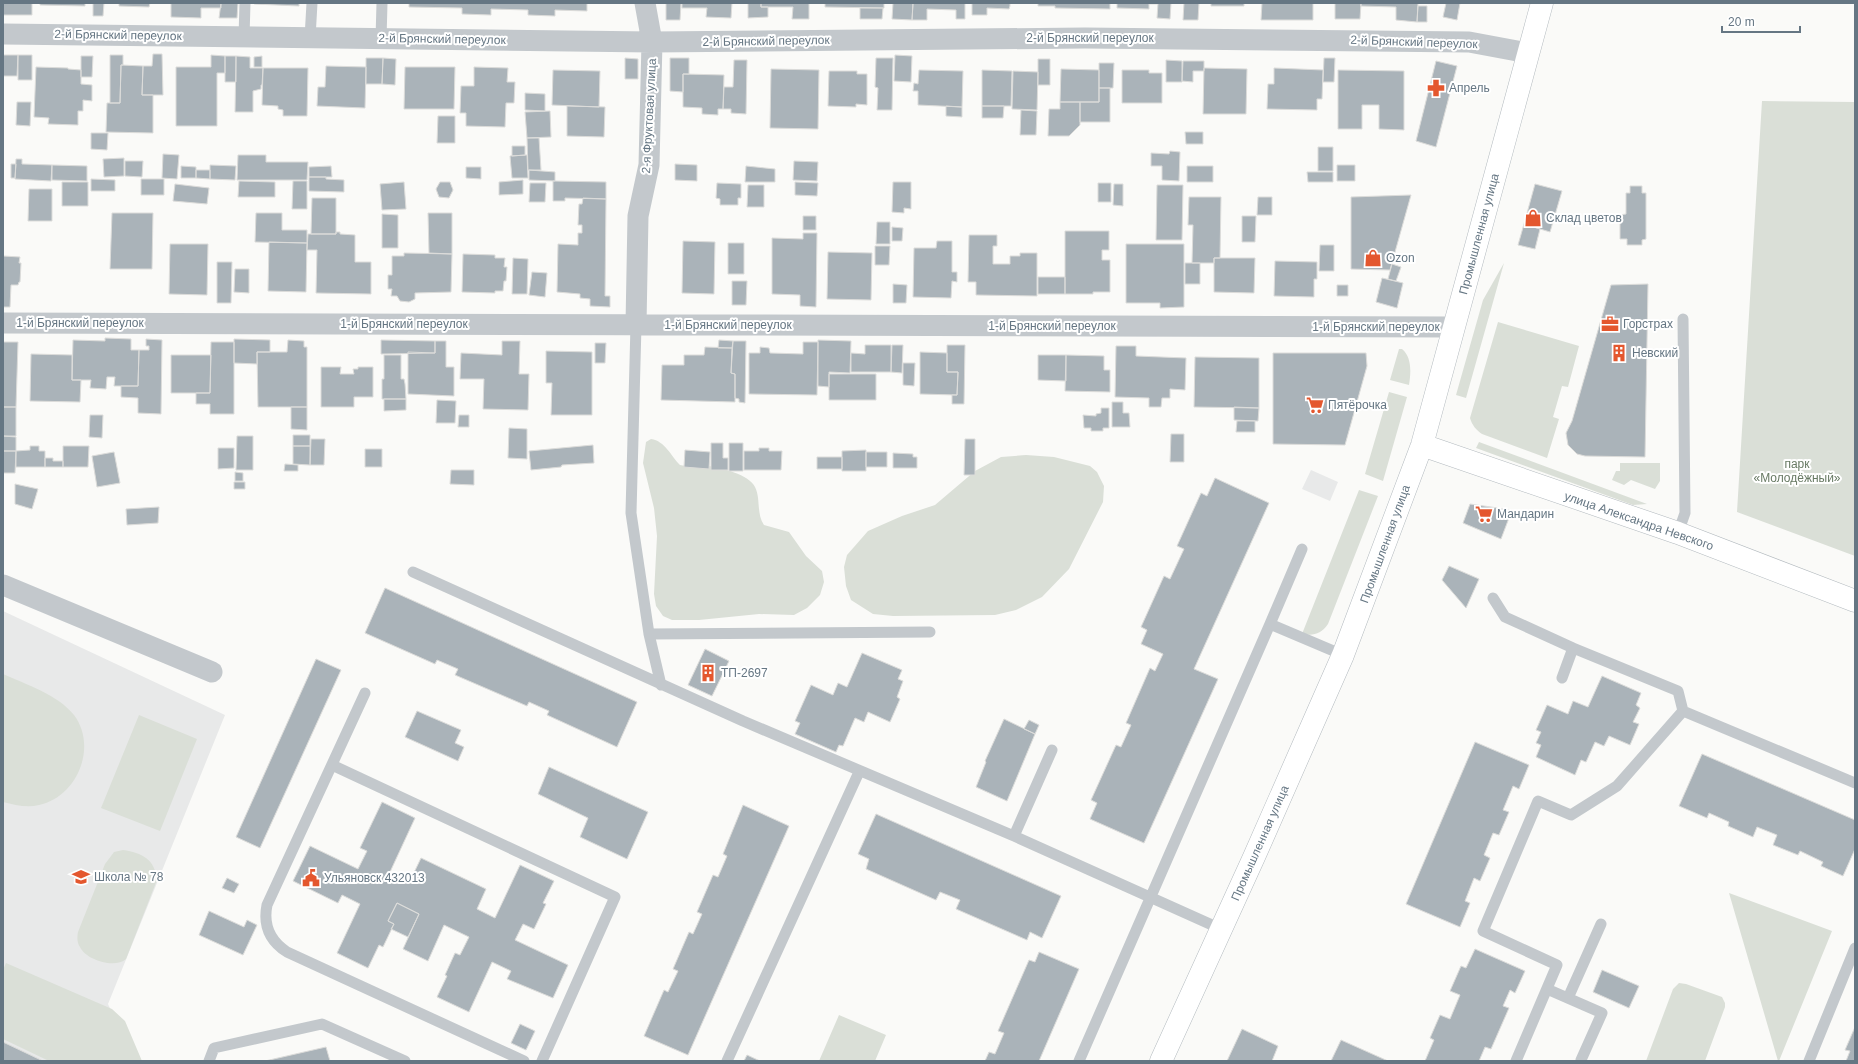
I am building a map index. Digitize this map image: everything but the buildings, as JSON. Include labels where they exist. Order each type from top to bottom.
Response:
[{"type":"street","name":"2-я Фруктовая улица","points":[[636,325],[638,216],[649,165],[652,42],[645,3]]},
{"type":"street","name":"Промышленная улица","points":[[1161,1061],[1343,655],[1422,445],[1542,3]]},
{"type":"street","name":"2-й Брянский переулок","points":[[3,34],[652,42],[1085,38],[1469,42],[1528,53]]},
{"type":"street","name":"1-й Брянский переулок","points":[[3,323],[1453,327]]},
{"type":"street","name":"улица Александра Невского","points":[[1422,445],[1678,533],[1855,601]]},
{"type":"street","points":[[3,585],[212,672]]},
{"type":"lane","points":[[244,37],[245,3]]},
{"type":"lane","points":[[310,38],[312,3]]},
{"type":"lane","points":[[381,39],[382,3]]},
{"type":"lane","points":[[1678,533],[1685,513],[1683,319]]},
{"type":"lane","points":[[636,325],[631,513],[649,634],[662,685]]},
{"type":"lane","points":[[1079,1061],[1302,549]]},
{"type":"lane","points":[[413,572],[662,685],[859,772],[1014,836],[1221,929]]},
{"type":"lane","points":[[1493,598],[1505,617],[1573,648],[1678,691],[1683,711]]},
{"type":"lane","points":[[1270,624],[1343,655]]},
{"type":"lane","points":[[649,634],[930,632]]},
{"type":"lane","points":[[1562,678],[1573,648]]},
{"type":"lane","points":[[365,693],[267,905],[265,915],[267,927],[278,946],[287,952],[524,1061]]},
{"type":"lane","points":[[1683,711],[1855,783]]},
{"type":"lane","points":[[1516,1061],[1557,965],[1483,931],[1538,801],[1571,815],[1617,786],[1683,711]]},
{"type":"lane","points":[[1014,836],[1052,750]]},
{"type":"lane","points":[[332,765],[615,897],[542,1061]]},
{"type":"lane","points":[[727,1061],[859,772]]},
{"type":"lane","points":[[1568,998],[1601,924]]},
{"type":"lane","points":[[1809,1061],[1855,948]]},
{"type":"lane","points":[[1547,989],[1602,1013],[1581,1060]]},
{"type":"lane","points":[[209,1061],[214,1048],[322,1024],[405,1061]]},
{"type":"shaded area","points":[[1311,470],[1338,482],[1330,501],[1302,489]]},
{"type":"shaded area","name":"Школа № 78","points":[[3,611],[225,715],[108,1004],[134,1061],[3,1061]]},
{"type":"green space","name":"парк «Молодёжный»","points":[[1762,101],[1855,102],[1855,556],[1737,512]]},
{"type":"green space","points":[[1504,263],[1466,398],[1456,395],[1483,300]]},
{"type":"green space","points":[[1498,322],[1579,346],[1568,387],[1562,386],[1553,417],[1559,419],[1547,458],[1482,434],[1474,427],[1471,421],[1470,418]]},
{"type":"green space","points":[[1399,349],[1402,349],[1408,356],[1410,370],[1409,385],[1390,380]]},
{"type":"green space","points":[[1389,392],[1407,397],[1383,481],[1365,474]]},
{"type":"green space","points":[[651,439],[656,440],[664,446],[680,465],[720,468],[741,475],[752,483],[757,492],[760,516],[764,525],[789,532],[806,556],[822,571],[824,582],[820,595],[807,608],[794,615],[759,614],[699,620],[672,620],[663,616],[656,606],[654,594],[657,536],[654,508],[643,463],[646,442]]},
{"type":"green space","points":[[1479,442],[1647,504],[1633,505],[1476,448]]},
{"type":"green space","points":[[1026,455],[1054,457],[1090,466],[1097,472],[1104,486],[1103,502],[1069,569],[1042,597],[1016,610],[995,615],[893,616],[873,614],[851,600],[846,586],[844,567],[847,555],[868,531],[902,516],[935,505],[975,471],[1001,457]]},
{"type":"green space","points":[[1620,463],[1660,463],[1660,481],[1655,489],[1631,480],[1624,485],[1612,480],[1616,471],[1620,471]]},
{"type":"green space","points":[[1359,490],[1378,496],[1328,624],[1317,634],[1302,634]]},
{"type":"green space","points":[[3,674],[59,701],[74,715],[81,728],[84,741],[80,769],[64,792],[52,800],[39,805],[26,806],[3,802]]},
{"type":"green space","points":[[139,715],[197,739],[160,831],[101,808]]},
{"type":"green space","points":[[123,850],[142,855],[146,858],[154,867],[157,880],[126,959],[115,963],[101,962],[83,952],[78,944],[78,932],[105,864],[114,852]]},
{"type":"green space","points":[[1729,893],[1832,931],[1779,1061],[1778,1061]]},
{"type":"green space","points":[[6,963],[112,1009],[125,1021],[142,1061],[49,1061],[3,1039],[3,970]]},
{"type":"green space","points":[[1679,983],[1686,984],[1722,997],[1725,1003],[1725,1007],[1705,1061],[1646,1061],[1673,989]]},
{"type":"green space","points":[[839,1015],[886,1035],[875,1061],[819,1061]]},
{"type":"place","name":"Апрель","points":[[1436,88]]},
{"type":"place","name":"Склад цветов","points":[[1533,218]]},
{"type":"place","name":"Ozon","points":[[1373,258]]},
{"type":"place","name":"Горстрах","points":[[1610,324]]},
{"type":"place","name":"Невский","points":[[1619,353]]},
{"type":"place","name":"Пятёрочка","points":[[1315,405]]},
{"type":"place","name":"Мандарин","points":[[1484,514]]},
{"type":"place","name":"ТП-2697","points":[[708,673]]},
{"type":"place","name":"Школа № 78","points":[[81,877]]},
{"type":"place","name":"Ульяновск 432013","points":[[311,878]]}]
